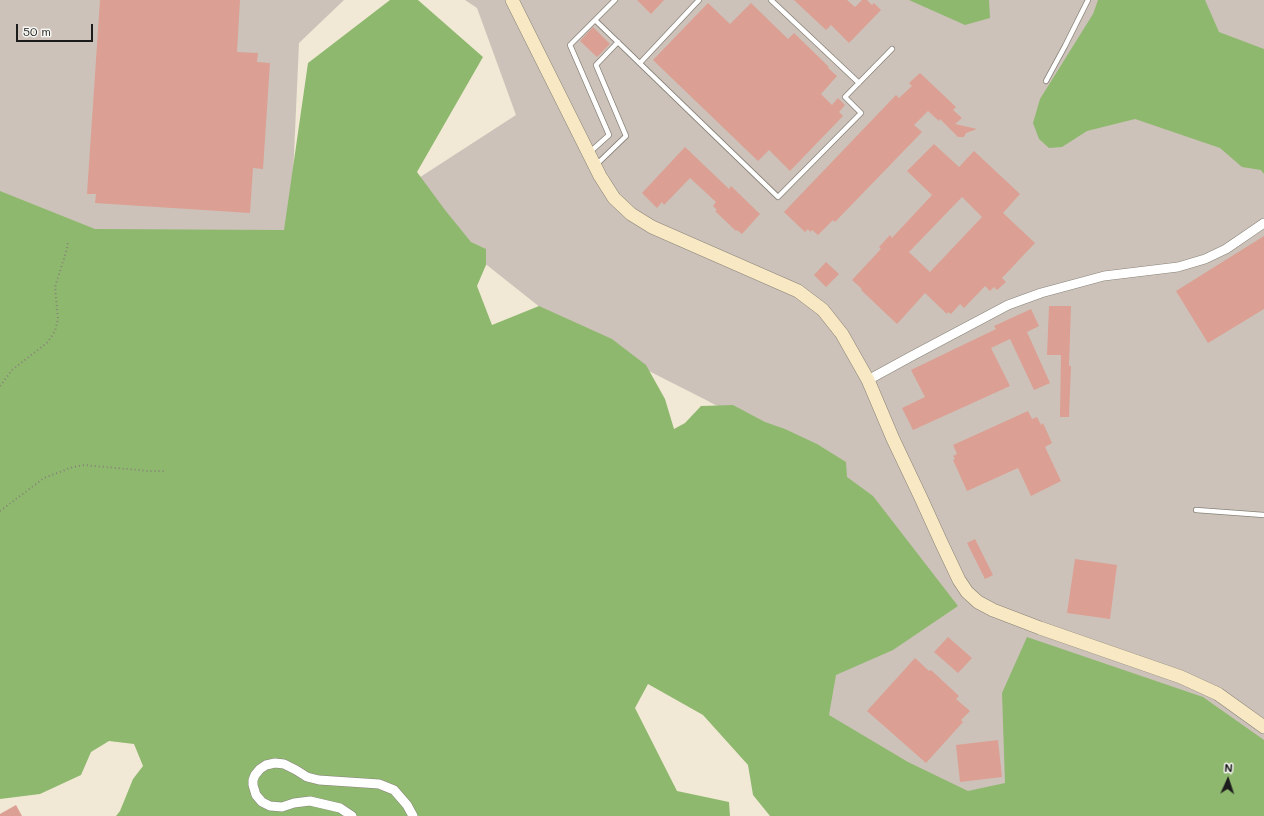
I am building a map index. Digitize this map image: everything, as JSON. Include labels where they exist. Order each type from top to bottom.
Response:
[{"type":"street","points":[[516,2],[595,166],[614,198],[631,214],[652,227],[798,291],[823,310],[842,334],[868,380],[893,439],[953,567],[967,592],[978,602],[1008,616],[1181,676],[1218,694],[1264,727]]},
{"type":"street","points":[[868,380],[1008,306],[1041,293],[1104,276],[1178,267],[1205,259],[1226,249],[1264,223]]},
{"type":"street","points":[[352,816],[340,808],[310,801],[294,803],[282,807],[270,806],[262,802],[256,795],[253,780],[260,769],[266,765],[275,763],[284,764],[307,777],[319,780],[379,784],[394,790],[407,805],[413,816]]},
{"type":"lane","points":[[589,153],[609,135],[570,45],[615,0]]},
{"type":"lane","points":[[640,63],[699,0]]},
{"type":"lane","points":[[771,0],[859,83]]},
{"type":"lane","points":[[1046,81],[1066,46],[1088,0]]},
{"type":"lane","points":[[595,20],[778,197],[860,113],[845,97],[892,49]]},
{"type":"lane","points":[[595,166],[626,136],[596,65],[618,42]]},
{"type":"lane","points":[[1196,510],[1264,515]]},
{"type":"path","points":[[0,386],[12,370],[48,342],[55,331],[58,319],[55,287],[67,249],[68,241]]},
{"type":"path","points":[[0,511],[44,478],[73,467],[84,465],[148,471],[165,471]]},
{"type":"shaded area","points":[[0,0],[344,0],[299,43],[290,243],[0,226]]},
{"type":"shaded area","points":[[465,0],[1264,0],[1264,749],[1015,786],[963,801],[818,723],[812,456],[570,331],[478,258],[411,183],[516,115],[477,8]]},
{"type":"green space","points":[[390,0],[418,0],[483,57],[417,172],[471,242],[486,249],[486,265],[477,286],[492,325],[539,306],[612,339],[646,365],[665,399],[674,429],[685,423],[701,406],[733,405],[765,422],[785,429],[817,444],[846,462],[847,477],[873,496],[958,606],[893,650],[836,675],[829,715],[908,762],[968,791],[1005,783],[1002,693],[1027,637],[1203,697],[1264,740],[1264,816],[770,816],[753,795],[748,765],[703,715],[648,684],[635,708],[677,791],[729,802],[730,816],[116,816],[120,811],[133,779],[143,766],[134,744],[109,741],[91,752],[81,775],[40,794],[0,799],[0,191],[95,229],[284,230],[308,63]]},
{"type":"green space","points":[[909,0],[989,0],[990,18],[965,25]]},
{"type":"green space","points":[[1098,0],[1205,0],[1219,32],[1264,49],[1264,174],[1261,170],[1242,167],[1220,148],[1135,119],[1087,131],[1062,147],[1049,148],[1039,139],[1033,123],[1040,99],[1093,14]]},
{"type":"building","points":[[100,0],[240,0],[237,52],[258,53],[257,62],[270,63],[263,169],[253,168],[250,213],[95,203],[96,194],[87,194]]},
{"type":"building","points":[[637,0],[664,0],[651,14]]},
{"type":"building","points":[[794,0],[847,0],[855,7],[862,0],[867,0],[872,5],[874,3],[881,10],[849,43],[831,25],[826,30]]},
{"type":"building","points":[[708,3],[730,24],[751,3],[788,39],[794,33],[837,76],[821,94],[832,105],[838,98],[845,105],[839,112],[843,116],[790,171],[769,150],[758,161],[653,60]]},
{"type":"building","points":[[593,27],[610,44],[597,57],[580,41]]},
{"type":"building","points":[[920,73],[956,107],[953,110],[962,118],[955,124],[977,129],[966,133],[964,137],[958,137],[940,119],[939,121],[928,111],[914,125],[922,132],[835,222],[833,220],[818,235],[812,230],[810,232],[808,229],[805,232],[784,212],[896,95],[899,98],[912,86],[909,83]]},
{"type":"building","points":[[934,144],[959,167],[974,151],[1020,194],[1003,213],[1035,243],[1002,278],[1006,282],[997,290],[994,287],[990,291],[985,286],[964,308],[960,304],[951,314],[948,312],[947,314],[925,293],[897,324],[852,280],[881,249],[879,247],[890,235],[892,238],[932,195],[907,171]],"holes":[[[962,197],[982,217],[930,272],[909,252]]]},
{"type":"building","points":[[685,147],[729,189],[731,186],[760,214],[742,234],[737,230],[736,231],[715,211],[717,210],[713,206],[716,202],[690,178],[664,205],[662,202],[657,208],[642,193]]},
{"type":"building","points":[[1264,236],[1264,309],[1208,343],[1176,291]]},
{"type":"building","points":[[826,262],[839,274],[826,287],[814,275]]},
{"type":"building","points":[[1049,306],[1071,306],[1069,417],[1060,417],[1061,355],[1047,355]]},
{"type":"building","points":[[1031,309],[1039,326],[1027,332],[1050,383],[1034,390],[1010,339],[991,348],[1010,386],[913,430],[902,408],[925,397],[911,370],[996,329],[994,326]]},
{"type":"building","points":[[1028,411],[1032,419],[1037,417],[1041,425],[1043,423],[1052,443],[1045,447],[1061,481],[1031,496],[1018,468],[967,491],[953,460],[955,459],[953,456],[957,454],[953,445]]},
{"type":"building","points":[[975,539],[993,575],[985,579],[967,543]]},
{"type":"building","points":[[1075,559],[1117,565],[1110,619],[1067,613]]},
{"type":"building","points":[[948,637],[972,658],[958,673],[934,652]]},
{"type":"building","points":[[915,658],[929,671],[931,670],[959,696],[956,699],[970,711],[961,720],[963,722],[926,763],[867,711]]},
{"type":"building","points":[[998,740],[1002,777],[960,782],[956,745]]},
{"type":"building","points":[[16,805],[22,816],[0,816],[0,814]]}]
